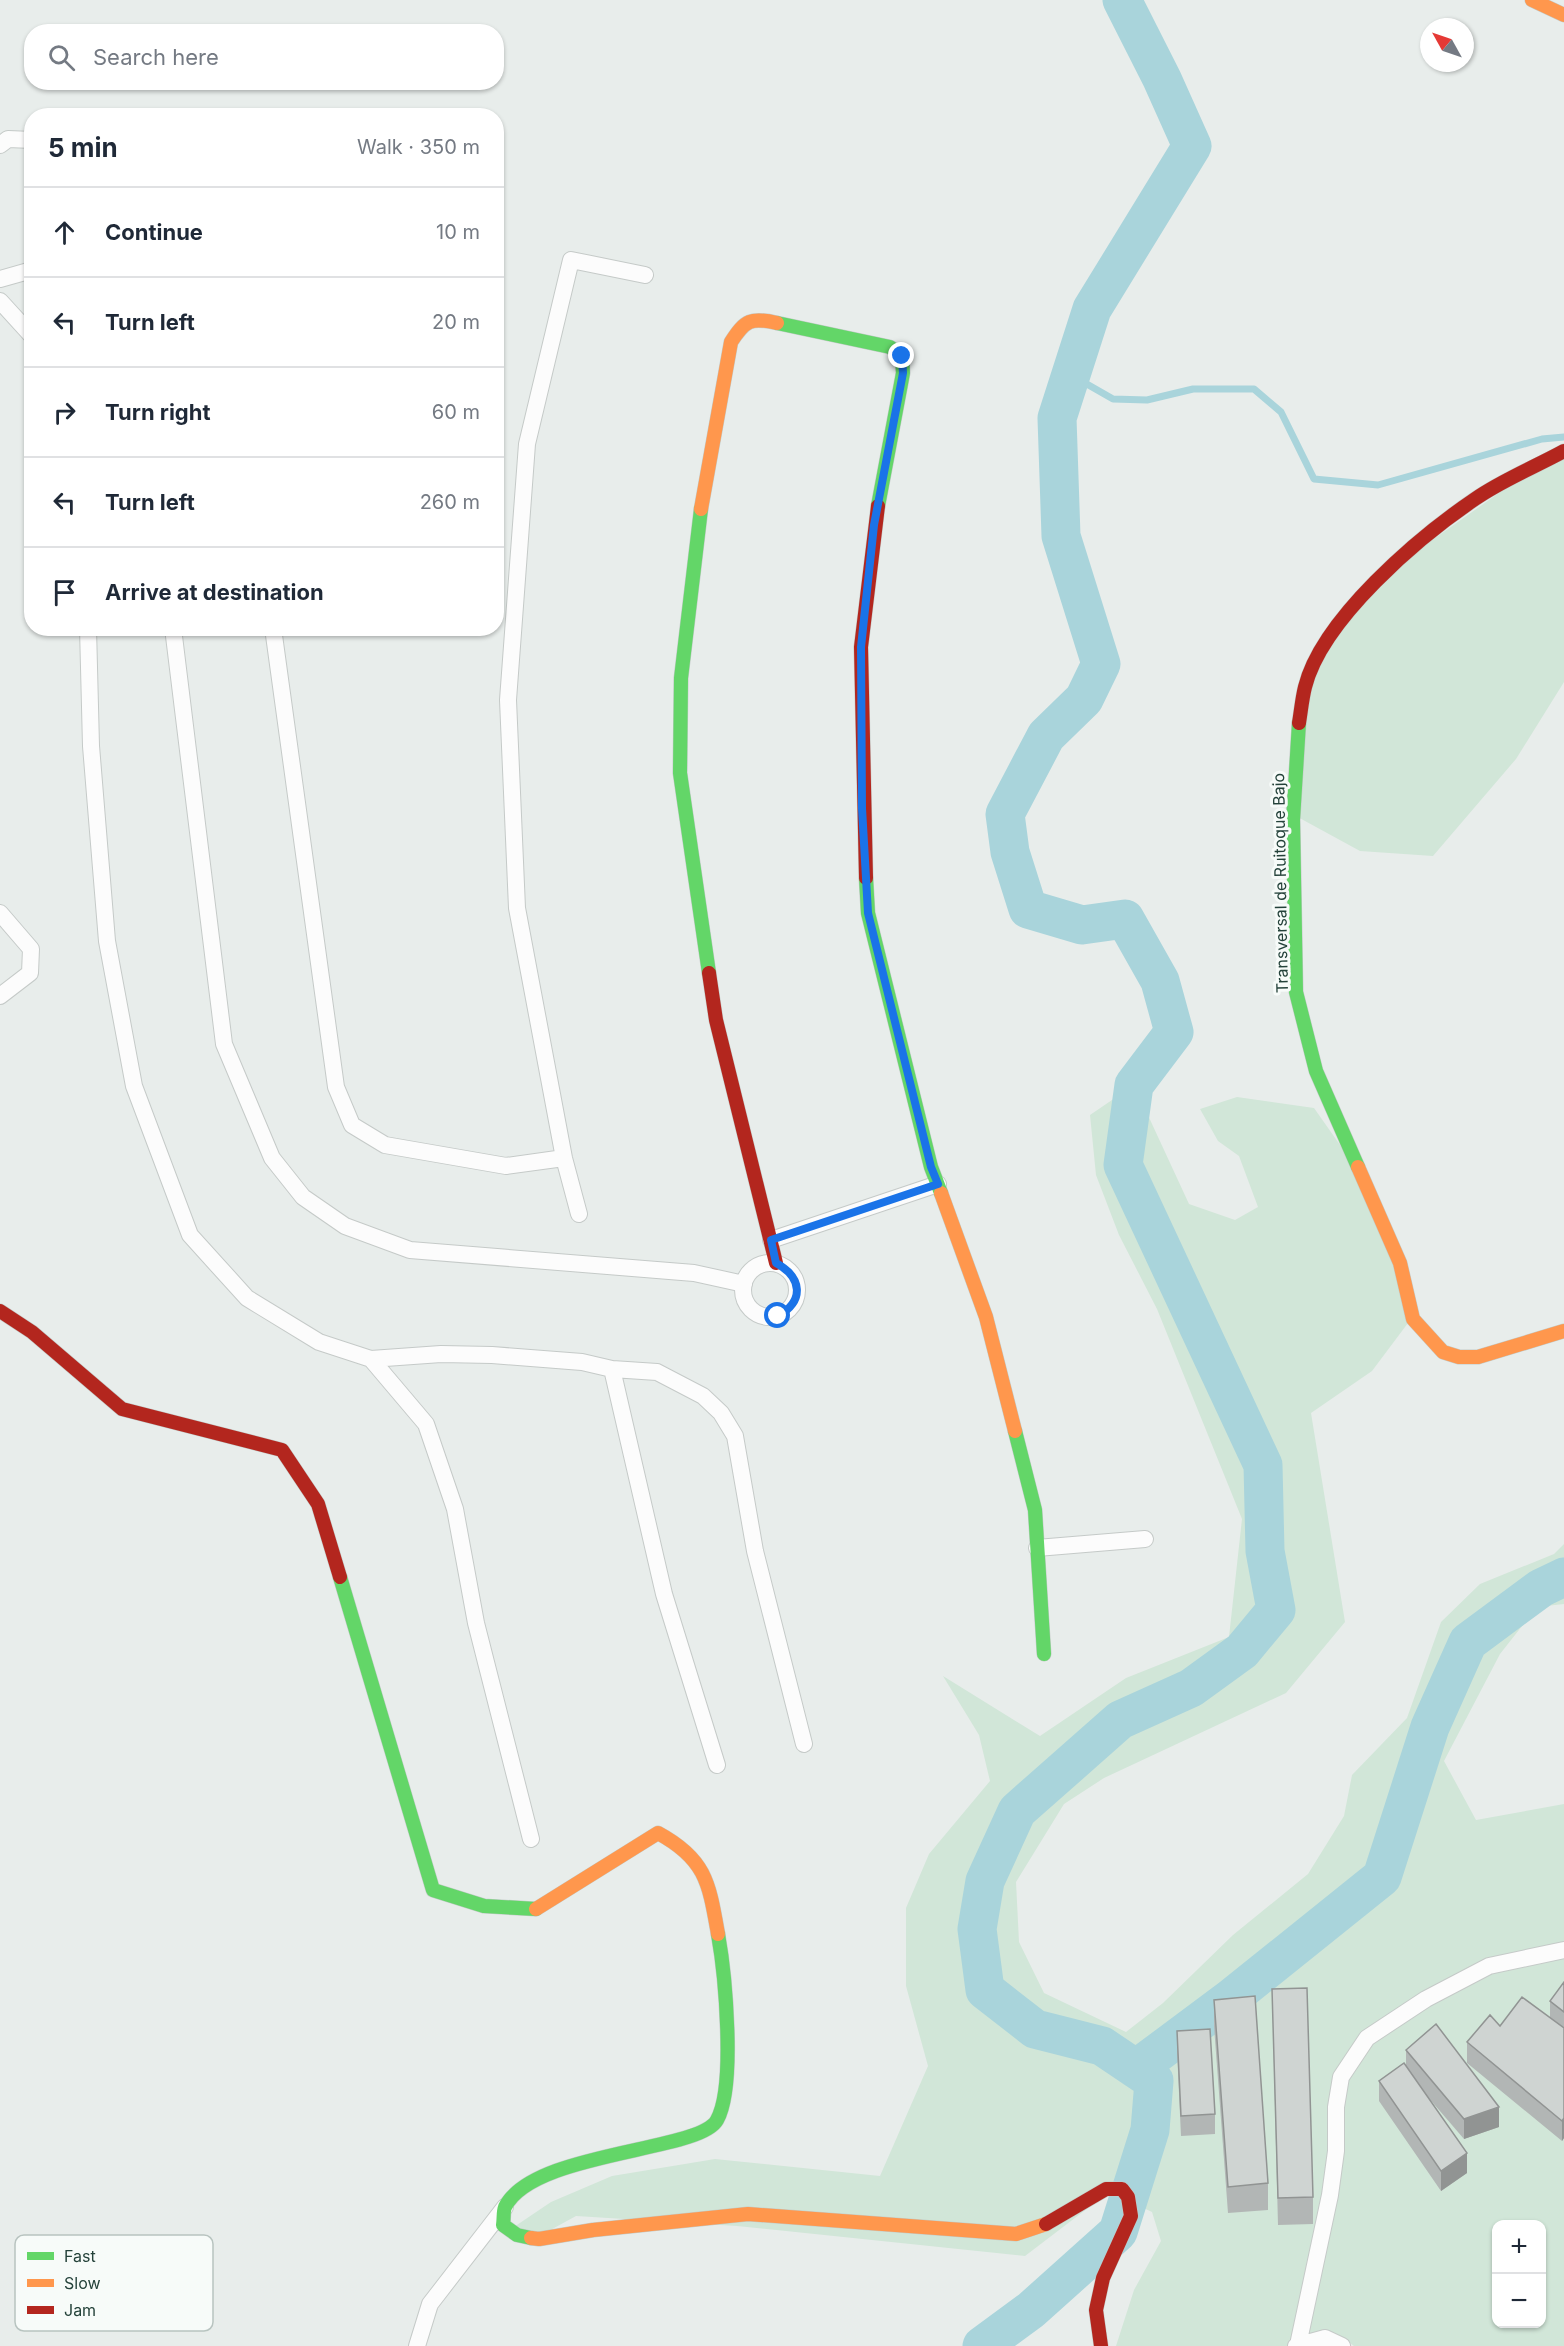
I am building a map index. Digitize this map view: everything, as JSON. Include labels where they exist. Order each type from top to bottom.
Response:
[{"type":"street","points":[[1532,0],[1564,15]]},
{"type":"street","points":[[0,145],[8,139],[24,140]]},
{"type":"street","points":[[579,1214],[564,1158],[517,908],[508,700],[527,444],[571,260],[645,275]]},
{"type":"street","points":[[0,279],[24,272]]},
{"type":"street","points":[[0,302],[24,328]]},
{"type":"street","points":[[776,1263],[716,1020],[680,773],[681,678],[705,480],[731,342],[742,325],[759,319],[890,347],[902,356],[903,373],[874,525],[861,647],[862,808],[868,913],[931,1167],[986,1317],[1035,1510],[1044,1654]]},
{"type":"street","name":"Transversal de Ruitoque Bajo","points":[[1564,452],[1476,498],[1426,536],[1362,594],[1326,640],[1305,685],[1296,742],[1293,820],[1296,992],[1316,1071],[1400,1263],[1413,1319],[1443,1352],[1459,1357],[1478,1357],[1564,1331]]},
{"type":"street","points":[[88,636],[91,746],[107,941],[134,1086],[190,1235],[247,1298],[319,1342],[371,1359],[441,1354],[492,1355],[582,1362],[612,1369],[657,1372],[703,1396],[721,1413],[735,1436],[755,1551],[804,1744]]},
{"type":"street","points":[[174,636],[224,1044],[272,1158],[303,1197],[345,1226],[410,1250],[694,1273],[744,1284]]},
{"type":"street","points":[[274,636],[336,1087],[352,1125],[385,1145],[506,1166],[564,1158]]},
{"type":"street","points":[[0,913],[31,949],[30,973],[0,996]]},
{"type":"street","points":[[771,1240],[938,1184]]},
{"type":"street","points":[[776,1263],[789,1270],[796,1282],[797,1296],[790,1309],[778,1316],[764,1317],[751,1310],[744,1298],[744,1284],[750,1271],[762,1264],[776,1263]]},
{"type":"street","points":[[0,1311],[32,1332],[122,1409],[282,1450],[318,1504],[433,1890],[484,1906],[538,1909],[658,1833],[686,1850],[706,1878],[722,1963],[725,2042],[724,2101],[718,2120],[705,2132],[554,2172],[521,2189],[430,2304],[417,2346]]},
{"type":"street","points":[[371,1359],[426,1424],[455,1509],[476,1623],[531,1839]]},
{"type":"street","points":[[612,1369],[664,1594],[717,1764]]},
{"type":"street","points":[[1037,1548],[1145,1539]]},
{"type":"street","points":[[1342,2346],[1325,2338],[1297,2346],[1330,2195],[1336,2151],[1336,2107],[1341,2077],[1367,2038],[1426,1999],[1489,1966],[1564,1950]]},
{"type":"street","points":[[505,2207],[503,2225],[518,2235],[539,2239],[593,2230],[748,2214],[1016,2234],[1047,2224],[1106,2189],[1122,2189],[1128,2197],[1131,2216],[1103,2278],[1096,2310],[1101,2346]]},
{"type":"green space","points":[[1564,447],[1564,682],[1516,759],[1433,856],[1360,851],[1294,815],[1307,680],[1363,589]]},
{"type":"green space","points":[[1134,1085],[1189,1204],[1235,1220],[1258,1207],[1239,1156],[1218,1141],[1200,1109],[1237,1097],[1314,1108],[1376,1196],[1414,1315],[1372,1371],[1311,1413],[1345,1622],[1286,1693],[1104,1778],[1064,1804],[1016,1882],[1019,1942],[1044,1993],[1126,2032],[1163,2003],[1233,1935],[1308,1874],[1344,1816],[1352,1775],[1407,1718],[1441,1622],[1480,1584],[1554,1554],[1564,1544],[1564,1604],[1537,1607],[1500,1654],[1444,1761],[1476,1820],[1564,1804],[1564,2346],[1354,2346],[1345,2339],[1336,2346],[1116,2346],[1134,2290],[1161,2241],[1152,2212],[1109,2192],[1025,2256],[737,2226],[576,2216],[534,2239],[505,2233],[551,2202],[612,2176],[715,2159],[880,2176],[928,2066],[906,1986],[906,1908],[929,1854],[990,1781],[979,1735],[943,1676],[1040,1736],[1126,1678],[1229,1637],[1242,1519],[1157,1309],[1119,1235],[1096,1175],[1090,1115]]},
{"type":"building","points":[[1564,1982],[1564,2012],[1550,2001]]},
{"type":"building","points":[[1307,1988],[1313,2197],[1278,2198],[1272,1989]]},
{"type":"building","points":[[1255,1996],[1268,2183],[1228,2187],[1214,2000]]},
{"type":"building","points":[[1522,1997],[1564,2028],[1564,2118],[1562,2121],[1467,2042],[1490,2015],[1500,2026]]},
{"type":"building","points":[[1436,2024],[1499,2107],[1464,2119],[1406,2050]]},
{"type":"building","points":[[1210,2029],[1215,2114],[1181,2116],[1177,2031]]},
{"type":"building","points":[[1404,2063],[1467,2153],[1441,2171],[1379,2081]]},
{"type":"waterway","points":[[982,2346],[1031,2310],[1118,2232],[1150,2130],[1154,2081],[1102,2046],[1035,2029],[985,1990],[977,1929],[985,1881],[1017,1811],[1120,1720],[1191,1688],[1242,1651],[1276,1610],[1265,1551],[1263,1465],[1123,1165],[1134,1085],[1174,1032],[1160,981],[1125,919],[1082,925],[1028,909],[1010,852],[1005,814],[1046,736],[1084,699],[1101,664],[1061,536],[1057,418],[1092,309],[1192,146],[1162,79],[1122,0]]},
{"type":"waterway","points":[[1076,357],[1085,383],[1113,399],[1147,400],[1193,389],[1254,389],[1281,412],[1314,479],[1378,485],[1542,439],[1564,437]]},
{"type":"waterway","points":[[1136,2069],[1230,1999],[1382,1877],[1430,1727],[1468,1642],[1541,1588],[1564,1577]]},
{"type":"traffic: fast","points":[[777,323],[890,347],[902,356],[903,373],[878,506]]},
{"type":"traffic: fast","points":[[701,509],[681,678],[680,773],[709,973]]},
{"type":"traffic: fast","points":[[1299,723],[1293,820],[1296,992],[1316,1071],[1358,1167]]},
{"type":"traffic: fast","points":[[866,878],[868,913],[931,1167],[941,1193]]},
{"type":"traffic: fast","points":[[1015,1431],[1035,1510],[1044,1654]]},
{"type":"traffic: fast","points":[[340,1577],[433,1890],[484,1906],[536,1909]]},
{"type":"traffic: fast","points":[[531,2238],[517,2235],[503,2225],[505,2207],[521,2188],[548,2174],[580,2163],[681,2139],[704,2131],[717,2120],[723,2104],[728,2056],[726,2001],[718,1934]]},
{"type":"traffic: slow","points":[[1532,0],[1564,15]]},
{"type":"traffic: slow","points":[[701,509],[731,342],[740,329],[750,322],[761,320],[777,323]]},
{"type":"traffic: slow","points":[[1358,1167],[1400,1263],[1413,1319],[1443,1352],[1459,1357],[1478,1357],[1564,1331]]},
{"type":"traffic: slow","points":[[941,1193],[986,1317],[1015,1431]]},
{"type":"traffic: slow","points":[[536,1909],[658,1833],[686,1853],[703,1874],[712,1900],[718,1934]]},
{"type":"traffic: slow","points":[[531,2238],[539,2239],[593,2230],[748,2214],[1016,2234],[1046,2224]]},
{"type":"traffic: jam","points":[[1299,723],[1305,687],[1315,661],[1331,634],[1375,582],[1427,535],[1485,492],[1564,451]]},
{"type":"traffic: jam","points":[[866,878],[861,647],[878,506]]},
{"type":"traffic: jam","points":[[709,973],[716,1020],[776,1263]]},
{"type":"traffic: jam","points":[[0,1311],[32,1332],[122,1409],[282,1450],[318,1504],[340,1577]]},
{"type":"traffic: jam","points":[[1046,2224],[1106,2189],[1122,2189],[1128,2197],[1131,2216],[1103,2278],[1096,2310],[1101,2346]]},
{"type":"route","points":[[778,1316],[790,1309],[797,1296],[796,1282],[789,1270],[776,1263],[771,1240],[938,1184],[931,1167],[868,913],[862,808],[861,647],[874,525],[903,373],[902,356]]}]
